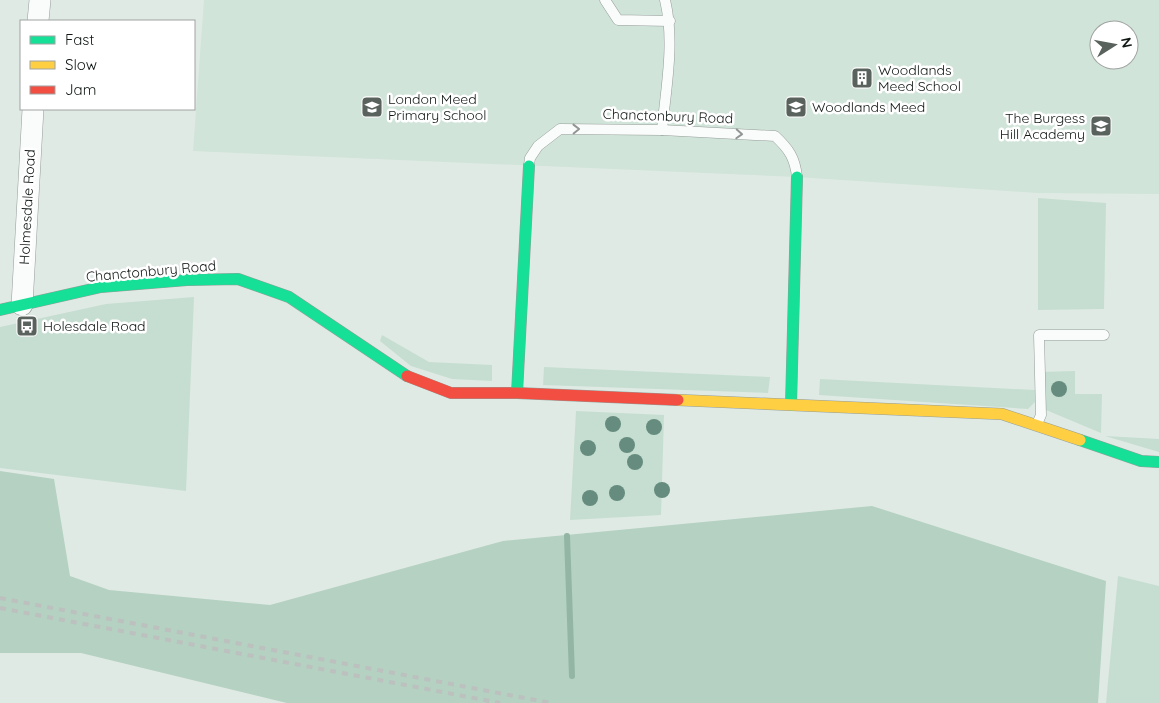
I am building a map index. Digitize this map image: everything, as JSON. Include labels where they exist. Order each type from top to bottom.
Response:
[{"type":"street","points":[[38,20],[40,0]]},
{"type":"street","name":"Holmesdale Road","points":[[22,305],[33,110]]},
{"type":"street","name":"Chanctonbury Road","points":[[517,393],[529,166]]},
{"type":"street","name":"Chanctonbury Road","points":[[792,405],[797,177]]},
{"type":"street","name":"Chanctonbury Road","points":[[0,310],[101,287],[188,280],[238,279],[289,297],[400,374],[451,392],[517,393],[1002,414],[1037,424],[1141,462],[1159,462]]},
{"type":"lane","points":[[605,0],[618,20],[670,21]]},
{"type":"lane","points":[[662,130],[670,21],[665,0]]},
{"type":"lane","name":"Chanctonbury Road","points":[[529,166],[530,158],[538,146],[560,129],[662,130],[775,136],[786,146],[795,159],[797,177]]},
{"type":"lane","points":[[1037,424],[1041,415],[1039,335],[1104,335]]},
{"type":"shaded area","points":[[204,0],[1159,0],[1159,194],[1038,193],[797,177],[193,151]]},
{"type":"shaded area","points":[[1038,198],[1106,203],[1104,309],[1038,310]]},
{"type":"shaded area","points":[[194,297],[186,491],[0,468],[0,327],[106,304]]},
{"type":"shaded area","points":[[382,335],[429,362],[492,365],[492,381],[452,379],[411,366],[380,341]]},
{"type":"shaded area","points":[[544,367],[770,377],[768,393],[543,385]]},
{"type":"shaded area","points":[[1075,371],[1075,394],[1102,394],[1101,433],[1046,410],[1040,390],[1039,372]]},
{"type":"shaded area","points":[[820,379],[1035,390],[1035,402],[1028,409],[819,395]]},
{"type":"shaded area","points":[[576,411],[664,415],[661,515],[570,520]]},
{"type":"shaded area","points":[[1105,436],[1159,439],[1159,452]]},
{"type":"shaded area","points":[[0,471],[54,479],[70,576],[109,590],[270,605],[503,541],[872,506],[1106,581],[1098,703],[287,703],[81,653],[0,653]]},
{"type":"shaded area","points":[[1118,576],[1159,586],[1159,703],[1106,703]]},
{"type":"waterway","points":[[567,536],[572,676]]},
{"type":"railway","points":[[0,598],[551,703]]},
{"type":"railway","points":[[0,608],[500,703]]},
{"type":"traffic: fast","points":[[517,393],[529,166]]},
{"type":"traffic: fast","points":[[791,405],[797,177]]},
{"type":"traffic: fast","points":[[0,310],[101,287],[187,280],[238,279],[289,297],[407,376]]},
{"type":"traffic: fast","points":[[1080,440],[1141,461],[1159,462]]},
{"type":"traffic: slow","points":[[678,400],[1002,414],[1080,440]]},
{"type":"traffic: jam","points":[[407,376],[451,393],[517,393],[678,400]]},
{"type":"place","name":"Woodlands Meed School","points":[[862,78]]},
{"type":"place","name":"London Meed Primary School","points":[[372,107]]},
{"type":"place","name":"Woodlands Meed","points":[[796,107]]},
{"type":"place","name":"The Burgess Hill Academy","points":[[1101,126]]},
{"type":"place","name":"Holesdale Road","points":[[27,326]]}]
